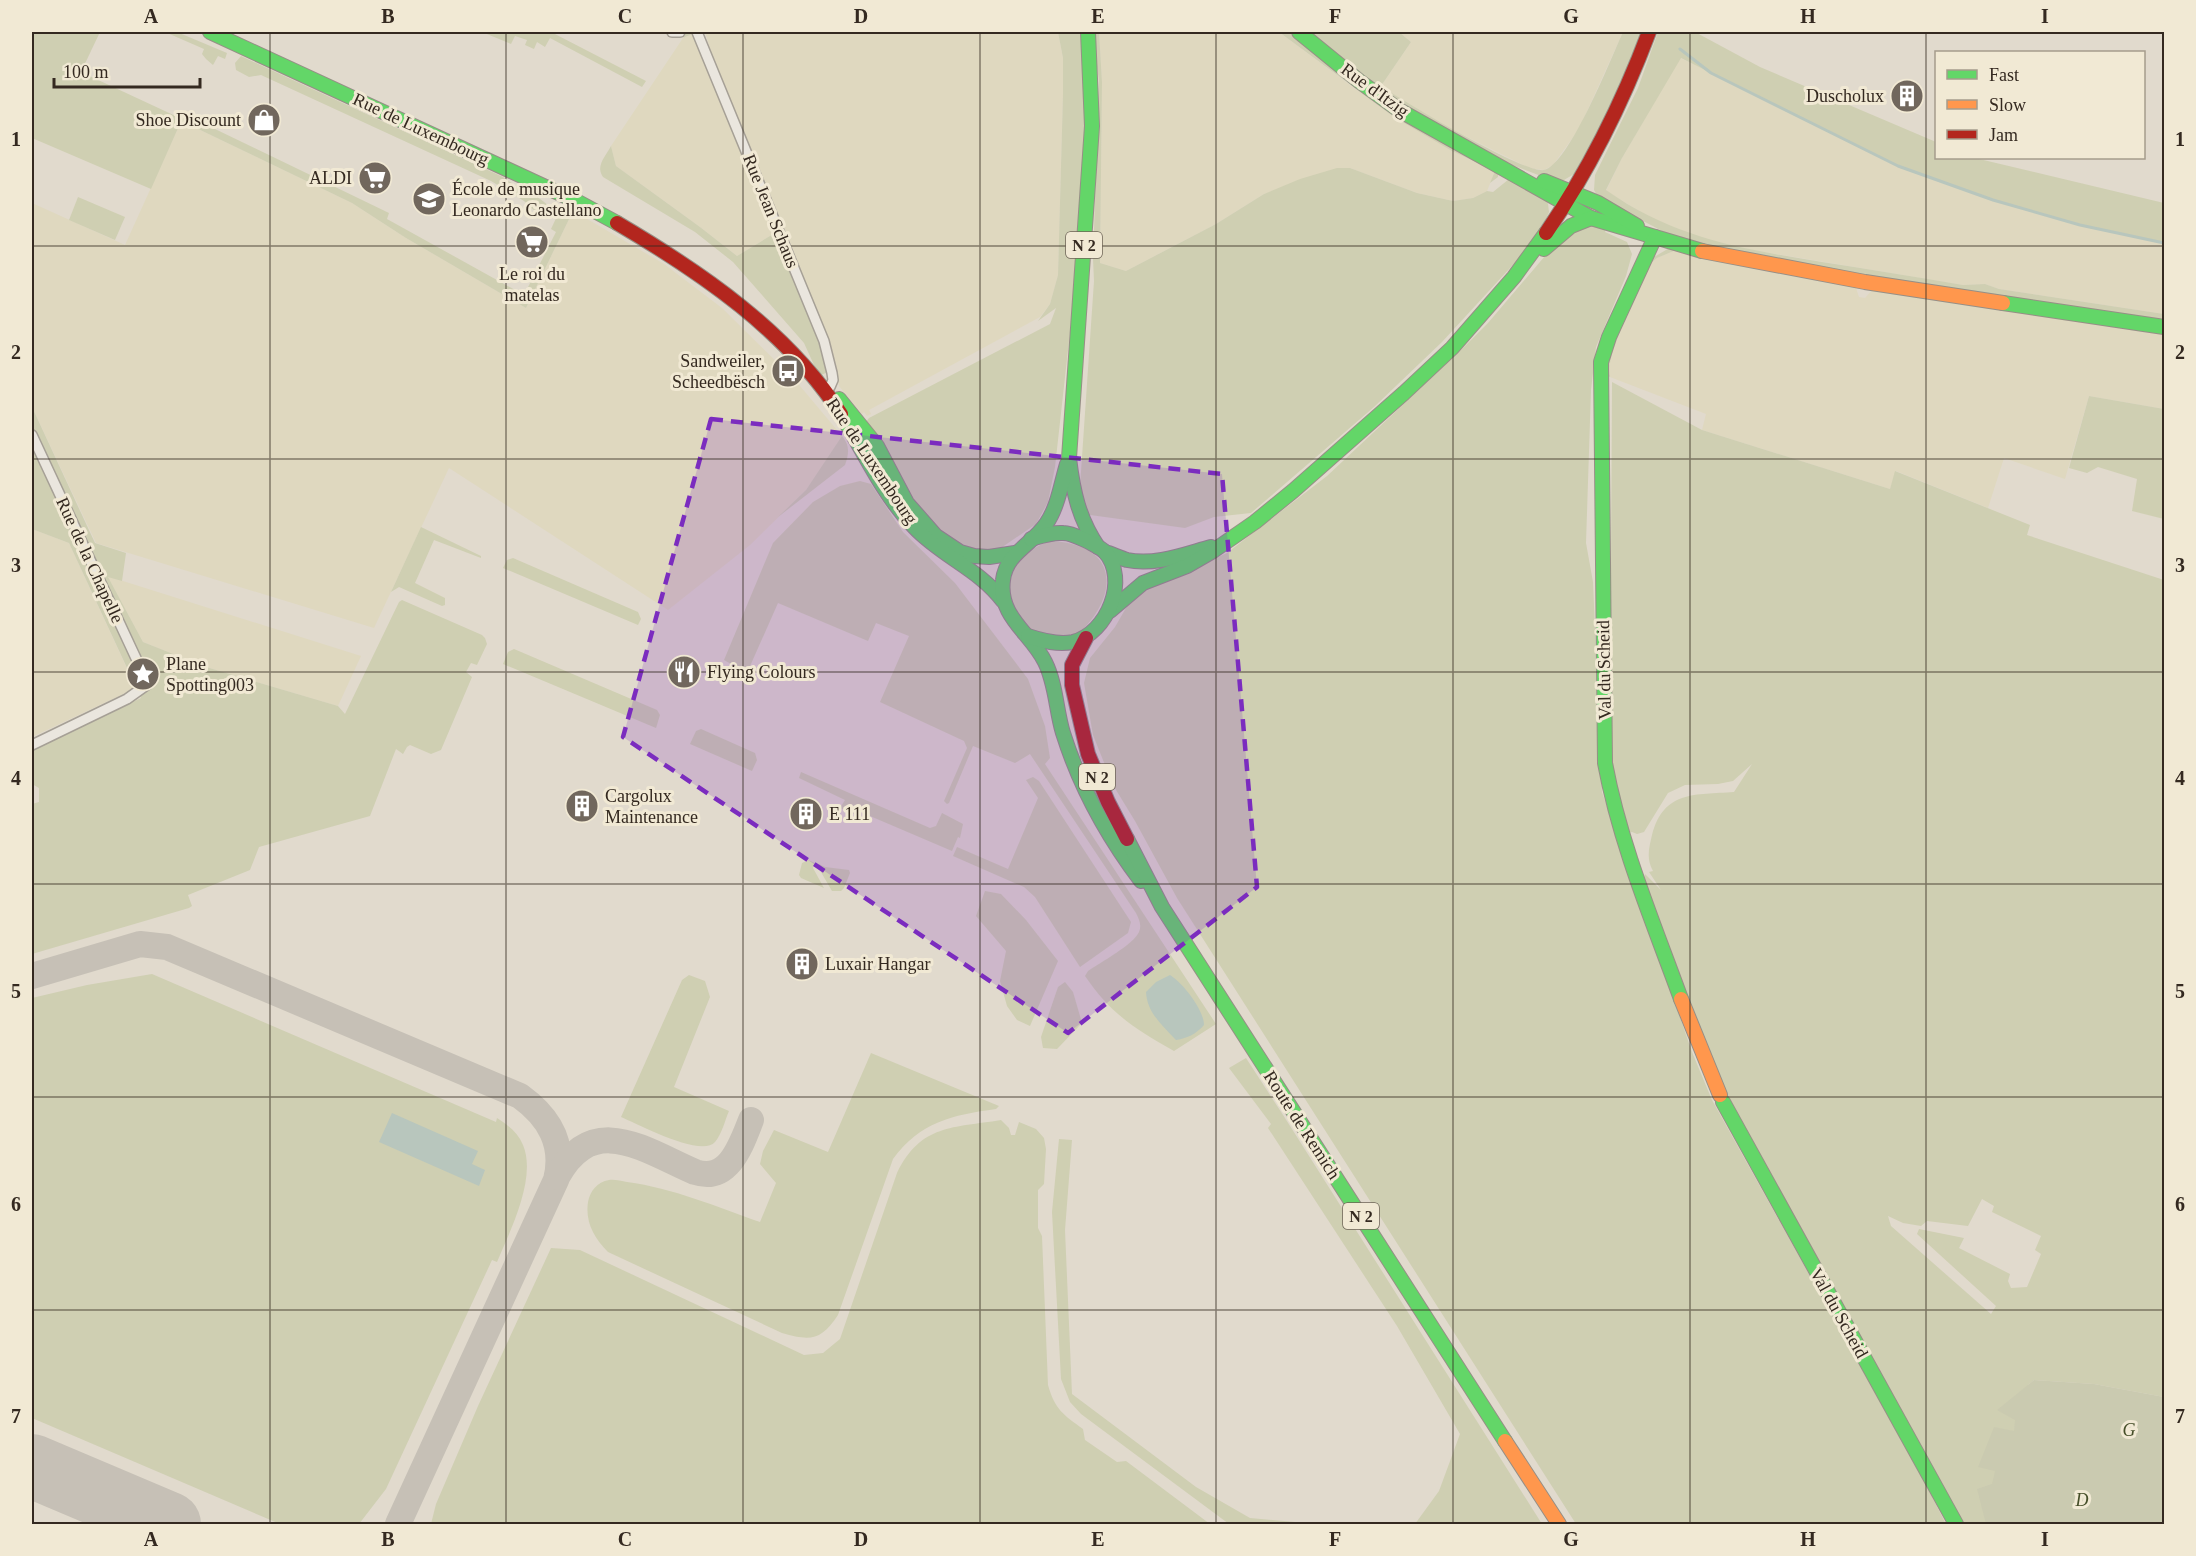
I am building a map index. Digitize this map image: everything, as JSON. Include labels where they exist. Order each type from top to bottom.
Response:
[{"type":"main road","name":"Rue de Luxembourg","points":[[210,32],[627,227],[718,288],[763,327],[824,389],[870,466],[913,526],[936,547],[989,583],[1003,601]]},
{"type":"main road","name":"N 2","points":[[1088,32],[1092,126],[1069,458],[1077,511],[1084,528],[1101,549]]},
{"type":"main road","name":"Rue d'Itzig","points":[[1299,32],[1399,110],[1540,188],[1570,198]]},
{"type":"main road","points":[[1516,275],[1554,223],[1584,175],[1619,107],[1649,32]]},
{"type":"main road","name":"Rue d'Itzig","points":[[1454,142],[1570,198]]},
{"type":"main road","points":[[1584,175],[1591,195],[1598,203],[1655,237]]},
{"type":"main road","points":[[1540,188],[1551,203],[1554,223]]},
{"type":"main road","points":[[1570,198],[1598,203]]},
{"type":"main road","points":[[1570,198],[1591,218]]},
{"type":"main road","points":[[1222,544],[1173,558],[1128,560],[1073,535],[1059,532],[1031,539],[1015,553],[1003,580],[1003,601],[1010,618],[1023,633],[1038,640],[1070,644],[1086,638],[1102,624],[1110,611],[1146,581],[1197,561],[1222,544],[1254,522],[1286,496],[1380,415],[1450,350],[1516,275],[1566,227],[1580,220],[1591,218],[1700,251],[1865,282],[2164,327]]},
{"type":"main road","name":"Val du Scheid","points":[[1655,237],[1609,337],[1601,362],[1605,763],[1610,792],[1699,1050],[1722,1098],[1956,1524]]},
{"type":"main road","name":"Rue de Luxembourg","points":[[824,389],[835,395],[866,431],[882,455],[906,500],[929,530],[959,550],[974,556],[994,557],[1015,553]]},
{"type":"main road","name":"N 2","points":[[1031,539],[1046,524],[1069,458]]},
{"type":"main road","points":[[870,466],[876,465],[883,469],[907,509],[929,530]]},
{"type":"main road","points":[[1101,549],[1111,564],[1114,577],[1114,593],[1110,611]]},
{"type":"main road","name":"Route de Remich","points":[[1023,633],[1038,649],[1050,674],[1058,716],[1083,789],[1098,818],[1126,862],[1162,908],[1560,1524]]},
{"type":"main road","name":"Route de Remich","points":[[1086,638],[1072,665],[1072,685],[1088,754],[1108,802],[1162,908]]},
{"type":"street","points":[[672,32],[680,32]]},
{"type":"street","name":"Rue Jean Schaus","points":[[697,32],[824,341],[832,380],[830,387],[824,389]]},
{"type":"street","name":"Rue de la Chapelle","points":[[32,435],[148,684],[127,699],[32,745]]},
{"type":"highlighted area","points":[[711,419],[1222,474],[1257,887],[1068,1033],[623,737]]},
{"type":"shaded area","points":[[705,32],[1058,32],[1063,58],[1063,94],[1058,275],[1050,304],[1040,317],[869,410],[871,414],[867,416],[864,412],[862,414],[839,386],[827,339],[786,232],[717,72]]},
{"type":"shaded area","points":[[1099,32],[1279,32],[1354,88],[1452,151],[1495,171],[1487,191],[1473,198],[1453,201],[1417,193],[1350,168],[1264,194],[1216,224],[1126,271],[1100,263],[1102,82]]},
{"type":"shaded area","points":[[1399,32],[1623,32],[1579,129],[1553,165],[1544,170],[1529,168],[1455,131],[1381,86],[1411,42]]},
{"type":"shaded area","points":[[692,34],[775,233],[737,256],[616,166],[611,146],[683,38]]},
{"type":"shaded area","points":[[1680,58],[1993,200],[2080,225],[2164,243],[2164,314],[1999,289],[1985,284],[1963,285],[1752,250],[1704,239],[1659,223],[1606,191],[1622,158]]},
{"type":"shaded area","points":[[179,126],[192,126],[352,203],[406,238],[526,308],[572,213],[577,213],[664,264],[722,308],[795,380],[842,436],[839,444],[806,490],[750,545],[668,610],[449,468],[374,628],[96,543],[32,407],[32,203],[125,245]]},
{"type":"shaded area","points":[[1676,250],[1754,269],[1856,288],[1859,297],[1865,298],[1872,290],[2164,335],[2164,409],[2089,396],[2065,479],[2004,458],[1988,508],[1896,471],[1890,489],[1702,430],[1706,414],[1610,377],[1607,372],[1616,341],[1651,263]]},
{"type":"shaded area","points":[[32,529],[69,543],[136,688],[32,737]]},
{"type":"shaded area","points":[[107,576],[361,656],[338,706],[206,667],[143,642]]},
{"type":"shaded area","points":[[1170,975],[1192,997],[1201,1012],[1204,1025],[1192,1035],[1176,1040],[1153,1013],[1146,992],[1156,982]]},
{"type":"shaded area","points":[[392,1113],[478,1151],[472,1164],[485,1170],[479,1186],[379,1142]]},
{"type":"green space","points":[[32,32],[100,32],[81,72],[182,119],[188,116],[389,213],[387,219],[524,295],[556,232],[551,229],[559,212],[563,210],[572,213],[526,308],[406,238],[352,203],[192,126],[179,126],[151,189],[32,138]]},
{"type":"green space","points":[[165,32],[177,32],[227,53],[225,59],[218,56],[213,65],[202,54],[204,49]]},
{"type":"green space","points":[[482,32],[551,32],[646,81],[642,87],[550,38],[545,47],[537,42],[534,49],[525,45],[527,40],[515,36],[511,44]]},
{"type":"green space","points":[[687,32],[694,33],[756,188],[692,34],[683,38]]},
{"type":"green space","points":[[1058,32],[1082,32],[1087,92],[1074,296],[1055,467],[1048,502],[1036,524],[995,552],[975,552],[945,538],[925,517],[865,423],[869,418],[1050,324],[1056,308],[1038,321],[1050,304],[1058,275],[1063,58]]},
{"type":"green space","points":[[1092,32],[1099,32],[1102,82],[1100,263],[1126,271],[1216,224],[1264,194],[1300,179],[1337,168],[1350,168],[1417,193],[1453,201],[1473,198],[1487,191],[1493,192],[1514,175],[1545,196],[1548,204],[1549,212],[1546,219],[1522,255],[1442,342],[1374,407],[1251,513],[1214,517],[1185,528],[1083,514],[1079,501],[1094,281],[1099,81]]},
{"type":"green space","points":[[1279,32],[1399,32],[1411,42],[1381,86],[1489,149],[1513,161],[1544,170],[1554,164],[1577,130],[1623,32],[1642,32],[1607,117],[1574,174],[1564,180],[1554,181],[1461,145],[1498,166],[1498,177],[1490,183],[1495,171],[1452,151],[1394,117]]},
{"type":"green space","points":[[1658,32],[1695,32],[1760,67],[1935,142],[1935,159],[1979,159],[2164,203],[2164,243],[2080,225],[1993,200],[1898,166],[1681,58],[1622,158],[1606,190],[1657,220],[1710,239],[1793,257],[1963,285],[1985,284],[1999,289],[2164,314],[2164,324],[1857,275],[1705,247],[1662,231],[1598,197],[1594,190],[1595,175],[1638,88]]},
{"type":"green space","points":[[241,56],[503,177],[540,199],[550,208],[545,213],[537,213],[524,201],[491,181],[261,75],[249,77],[236,70],[235,63]]},
{"type":"green space","points":[[611,146],[616,166],[737,256],[775,233],[812,320],[828,372],[819,376],[804,343],[733,262],[695,232],[603,177],[601,165]]},
{"type":"green space","points":[[78,197],[125,217],[115,240],[69,220]]},
{"type":"green space","points":[[1583,224],[1595,224],[1606,228],[1605,232],[1627,242],[1632,254],[1626,276],[1596,347],[1591,390],[1586,543],[1593,582],[1602,792],[1692,1052],[1712,1100],[1946,1524],[1576,1524],[1177,898],[1113,785],[1093,735],[1084,683],[1090,658],[1115,627],[1130,601],[1140,592],[1227,553],[1327,476],[1488,323],[1562,236]]},
{"type":"green space","points":[[1671,247],[1676,250],[1651,263],[1632,303],[1612,355],[1609,368],[1610,377],[1605,374],[1613,337],[1649,260]]},
{"type":"green space","points":[[1612,382],[1702,430],[1890,489],[1895,471],[2030,525],[2027,535],[2164,580],[2164,1397],[2094,1384],[2034,1380],[2028,1385],[2021,1524],[1962,1524],[1719,1083],[1644,878],[1645,874],[1661,890],[1649,872],[1653,871],[1649,862],[1649,853],[1657,820],[1664,810],[1673,802],[1694,795],[1734,792],[1752,764],[1733,781],[1685,785],[1668,793],[1644,832],[1637,834],[1628,833],[1614,791],[1610,758]],"holes":[[[1982,1199],[1994,1206],[1992,1212],[2041,1236],[2035,1250],[2041,1254],[2027,1287],[2011,1288],[2008,1281],[2010,1274],[1959,1248],[1964,1238],[1919,1229],[1917,1234],[1996,1306],[1991,1314],[1891,1226],[1888,1216],[1903,1223],[1921,1226],[1927,1221],[1968,1226]]]},
{"type":"green space","points":[[2089,396],[2164,409],[2164,519],[2132,511],[2137,479],[2098,467],[2087,473],[2069,468]]},
{"type":"green space","points":[[32,407],[95,543],[126,553],[122,581],[108,577],[143,642],[206,667],[338,706],[345,714],[402,600],[482,635],[487,644],[477,665],[471,663],[466,672],[472,677],[441,750],[431,754],[410,745],[403,754],[396,749],[370,816],[259,847],[250,870],[188,895],[192,906],[189,908],[32,954],[32,804],[39,802],[39,788],[32,784],[32,750],[141,698],[69,543],[32,529]]},
{"type":"green space","points":[[842,436],[848,450],[845,465],[778,517],[806,490]]},
{"type":"green space","points":[[860,481],[871,484],[903,532],[955,583],[1028,679],[1045,726],[1050,758],[1045,764],[1216,1024],[1174,1051],[1114,1011],[1085,976],[1088,971],[1136,937],[1140,922],[1030,754],[1015,763],[973,746],[947,804],[944,801],[967,748],[964,741],[880,702],[909,636],[876,623],[868,641],[778,603],[747,673],[724,660],[773,543],[813,502],[840,486]]},
{"type":"green space","points":[[421,527],[481,556],[481,558],[434,540],[415,583],[445,598],[445,605],[442,606],[399,587],[391,592]]},
{"type":"green space","points":[[1050,541],[1071,544],[1091,552],[1101,562],[1105,572],[1107,583],[1101,605],[1087,625],[1071,639],[1033,632],[1014,608],[1010,596],[1013,573],[1019,563],[1027,554]]},
{"type":"green space","points":[[513,558],[638,612],[641,619],[638,625],[503,568],[507,560]]},
{"type":"green space","points":[[514,649],[657,710],[660,715],[656,728],[503,664],[508,652]]},
{"type":"green space","points":[[701,729],[755,753],[757,760],[752,771],[690,744],[696,731]]},
{"type":"green space","points":[[801,772],[930,828],[936,826],[942,813],[963,824],[960,838],[958,837],[952,851],[870,816],[860,809],[856,815],[840,808],[845,800],[799,778]]},
{"type":"green space","points":[[1033,777],[1039,781],[1131,922],[1128,933],[1080,967],[1035,897],[1024,887],[953,856],[957,847],[1008,869],[1038,798],[1026,780]]},
{"type":"green space","points":[[808,860],[815,863],[813,868],[824,888],[799,875],[802,863]]},
{"type":"green space","points":[[819,864],[849,870],[850,873],[841,891],[832,891],[818,867]]},
{"type":"green space","points":[[985,891],[1001,894],[1026,920],[1058,961],[1030,1026],[1017,1020],[1007,1006],[1000,981],[1006,951],[976,916]]},
{"type":"green space","points":[[152,974],[496,1122],[497,1118],[512,1130],[523,1145],[527,1173],[524,1188],[515,1220],[497,1262],[492,1260],[386,1489],[359,1524],[280,1524],[32,1418],[32,998],[87,985]]},
{"type":"green space","points":[[689,975],[705,981],[710,997],[674,1087],[729,1111],[717,1139],[708,1146],[697,1146],[669,1138],[621,1117],[682,980]]},
{"type":"green space","points":[[1065,982],[1073,992],[1082,1023],[1057,1049],[1043,1048],[1041,1037],[1058,987]]},
{"type":"green space","points":[[871,1053],[999,1106],[996,1109],[965,1114],[938,1122],[914,1136],[903,1146],[893,1159],[838,1315],[826,1330],[808,1338],[782,1333],[608,1252],[599,1241],[589,1223],[588,1202],[595,1188],[611,1180],[678,1193],[760,1222],[776,1183],[760,1164],[763,1151],[774,1130],[828,1152]]},
{"type":"green space","points":[[1246,1058],[1542,1524],[1415,1524],[1439,1491],[1460,1434],[1397,1326],[1268,1128],[1271,1124],[1229,1068]]},
{"type":"green space","points":[[1001,1120],[1009,1128],[1011,1135],[1015,1135],[1019,1122],[1036,1129],[1044,1138],[1046,1149],[1044,1184],[1038,1190],[1038,1228],[1042,1236],[1048,1385],[1057,1406],[1065,1416],[1083,1429],[1085,1440],[1117,1462],[1126,1461],[1210,1524],[431,1524],[436,1504],[478,1406],[551,1248],[580,1250],[804,1355],[823,1353],[840,1339],[897,1173],[906,1157],[917,1145],[940,1131]]},
{"type":"green space","points":[[1059,1139],[1072,1140],[1065,1230],[1072,1394],[1196,1487],[1250,1518],[1317,1524],[1229,1524],[1081,1414],[1070,1402],[1061,1379],[1052,1212]]},
{"type":"green space","points":[[2034,1380],[2094,1384],[2164,1397],[2164,1524],[1986,1524],[1977,1489],[1992,1484],[1995,1471],[1978,1467],[1994,1427],[2014,1431],[2015,1420],[1997,1410]]},
{"type":"waterway","points":[[1680,49],[1711,73],[1898,166],[1993,200],[2080,225],[2164,243]]},
{"type":"taxiway","points":[[32,976],[140,944],[167,947],[520,1096],[547,1122],[556,1143],[558,1155],[556,1180],[398,1524]]},
{"type":"taxiway","points":[[557,1177],[571,1157],[587,1145],[603,1141],[620,1141],[638,1147],[695,1172],[707,1174],[717,1172],[732,1160],[751,1120]]},
{"type":"runway","points":[[32,1466],[169,1524]]},
{"type":"traffic: fast","points":[[210,32],[578,202],[617,223]]},
{"type":"traffic: fast","points":[[1088,32],[1092,126],[1069,458],[1078,505],[1091,537],[1098,547]]},
{"type":"traffic: fast","points":[[1299,32],[1399,110],[1591,218],[1702,251]]},
{"type":"traffic: fast","points":[[1544,181],[1598,203],[1637,226]]},
{"type":"traffic: fast","points":[[1544,249],[1571,226],[1591,218]]},
{"type":"traffic: fast","points":[[1110,611],[1143,583],[1187,566],[1213,551],[1255,522],[1293,491],[1452,348],[1514,277],[1546,233]]},
{"type":"traffic: fast","points":[[1655,237],[1609,337],[1601,362],[1605,763],[1628,853],[1681,999]]},
{"type":"traffic: fast","points":[[2003,303],[2164,327]]},
{"type":"traffic: fast","points":[[839,399],[877,446],[907,503],[936,536],[960,552],[974,556],[989,557],[1015,553]]},
{"type":"traffic: fast","points":[[841,414],[883,487],[903,515],[936,546],[983,580],[1003,601]]},
{"type":"traffic: fast","points":[[1067,464],[1050,517],[1040,531],[1009,563],[1003,580],[1003,593],[1010,615],[1039,652],[1049,670],[1063,733],[1086,792],[1106,829],[1141,881]]},
{"type":"traffic: fast","points":[[1028,636],[1062,643],[1073,642],[1085,637],[1105,617],[1115,590],[1112,563],[1099,547],[1066,533],[1031,539]]},
{"type":"traffic: fast","points":[[1105,552],[1127,560],[1148,561],[1170,558],[1211,547]]},
{"type":"traffic: fast","points":[[1127,839],[1162,907],[1505,1441]]},
{"type":"traffic: fast","points":[[1723,1102],[1956,1524]]},
{"type":"traffic: slow","points":[[1702,251],[1865,282],[2003,303]]},
{"type":"traffic: slow","points":[[1681,999],[1720,1095]]},
{"type":"traffic: slow","points":[[1505,1441],[1559,1524]]},
{"type":"traffic: jam","points":[[1546,233],[1604,136],[1649,32]]},
{"type":"traffic: jam","points":[[617,223],[680,262],[741,306],[795,356],[841,414]]},
{"type":"traffic: jam","points":[[1086,638],[1072,665],[1072,685],[1088,754],[1108,802],[1127,839]]},
{"type":"place","name":"Duscholux","points":[[1907,96]]},
{"type":"place","name":"Shoe Discount","points":[[264,120]]},
{"type":"place","name":"ALDI","points":[[375,178]]},
{"type":"place","name":"École de musique Leonardo Castellano","points":[[429,199]]},
{"type":"place","name":"Le roi du matelas","points":[[532,242]]},
{"type":"place","name":"Sandweiler, Scheedbësch","points":[[788,371]]},
{"type":"place","name":"Flying Colours","points":[[684,672]]},
{"type":"place","name":"Plane Spotting003","points":[[143,674]]},
{"type":"place","name":"Cargolux Maintenance","points":[[582,806]]},
{"type":"place","name":"E 111","points":[[806,814]]},
{"type":"place","name":"Luxair Hangar","points":[[802,964]]},
{"type":"park label","name":"G","points":[[2129,1430]]},
{"type":"park label","name":"D","points":[[2082,1500]]}]
